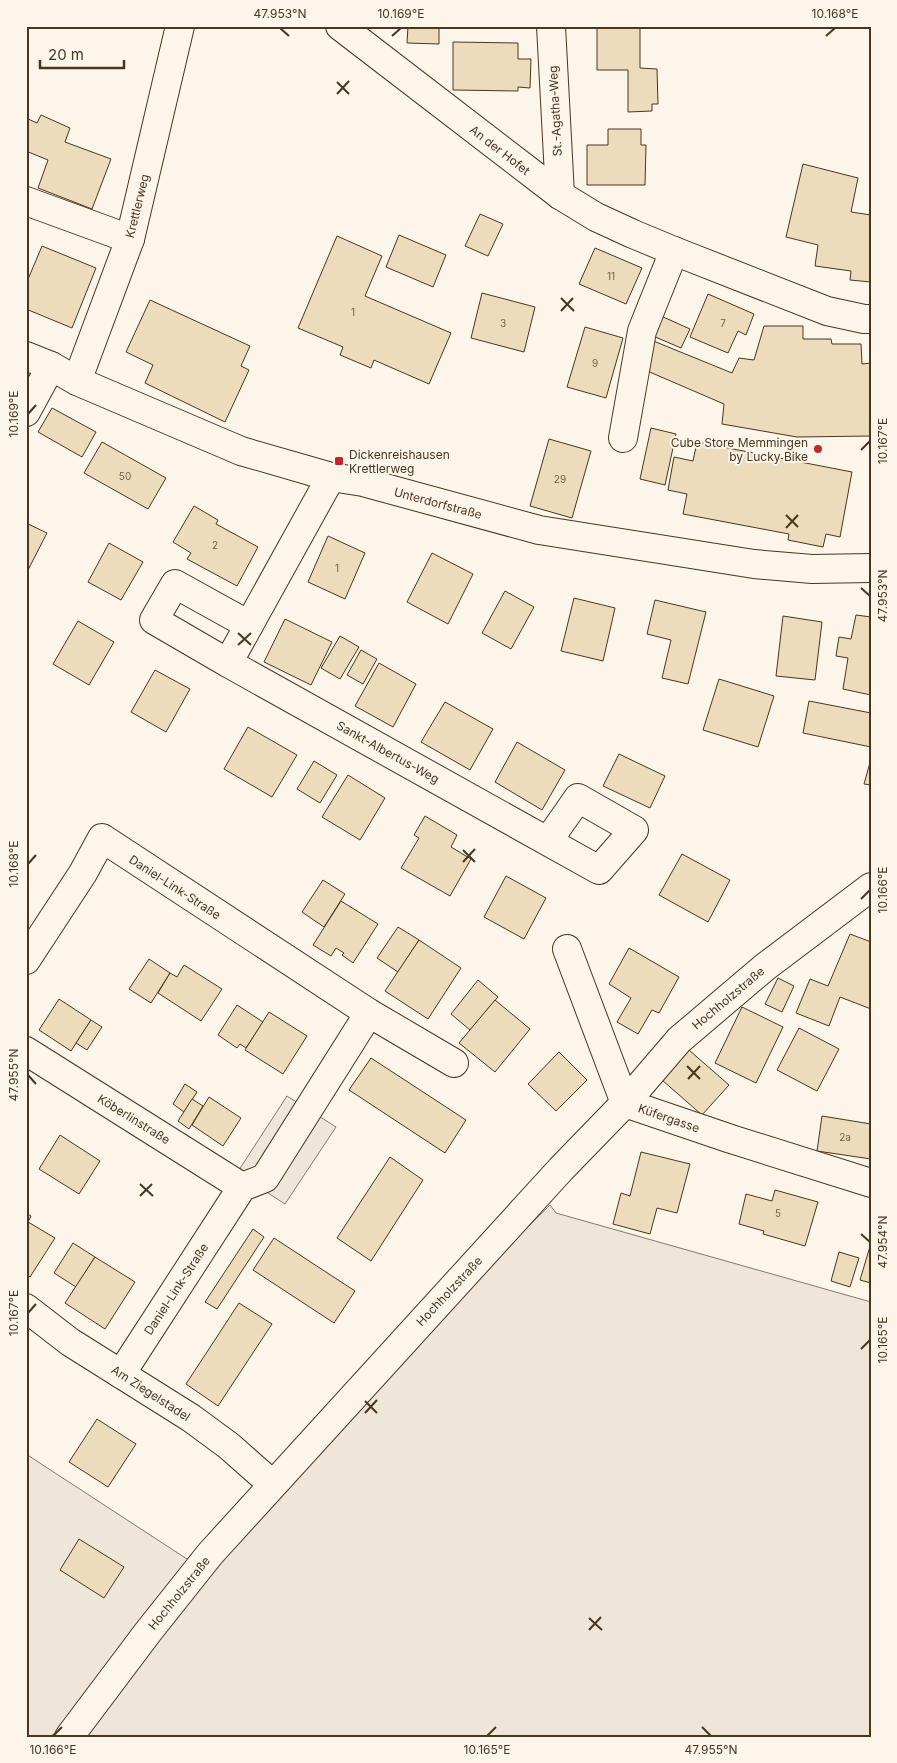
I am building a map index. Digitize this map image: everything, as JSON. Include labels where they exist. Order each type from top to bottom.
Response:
[{"type":"street","name":"Krettlerweg","points":[[77,380],[130,239],[180,26]]},
{"type":"street","name":"An der Hofet","points":[[340,26],[560,195],[596,217],[632,234],[827,311],[871,319]]},
{"type":"street","name":"St.-Agatha-Weg","points":[[551,26],[560,195]]},
{"type":"street","points":[[26,201],[130,239]]},
{"type":"street","points":[[623,438],[642,331],[674,251]]},
{"type":"street","name":"Unterdorfstraße","points":[[26,356],[241,451],[331,477],[363,482],[539,530],[754,564],[812,569],[871,568]]},
{"type":"street","points":[[26,412],[51,366]]},
{"type":"street","points":[[228,663],[331,477]]},
{"type":"street","name":"Sankt-Albertus-Weg","points":[[249,625],[175,584],[154,620],[548,841]]},
{"type":"street","name":"Daniel-Link-Straße","points":[[26,960],[83,873],[102,838],[369,1013],[454,1063]]},
{"type":"street","name":"Hochholzstraße","points":[[69,1737],[148,1632],[210,1554],[561,1169],[625,1103],[679,1040],[765,966],[871,887]]},
{"type":"street","name":"Küfergasse","points":[[567,949],[625,1103],[731,1140],[871,1183]]},
{"type":"street","points":[[242,1187],[265,1178],[369,1013]]},
{"type":"street","name":"Köberlinstraße","points":[[26,1051],[242,1187]]},
{"type":"street","name":"Daniel-Link-Straße","points":[[121,1374],[242,1187]]},
{"type":"street","name":"Am Ziegelstadel","points":[[26,1308],[70,1342],[229,1446],[272,1484]]},
{"type":"shaded area","points":[[287,1096],[336,1127],[285,1204],[237,1173]]},
{"type":"shaded area","points":[[550,1205],[556,1213],[871,1302],[871,1737],[84,1737],[203,1582],[258,1519],[482,1272]]},
{"type":"shaded area","points":[[26,1454],[190,1561],[63,1725],[54,1734],[47,1737],[26,1737]]},
{"type":"building","points":[[408,26],[439,26],[439,44],[407,43]]},
{"type":"building","points":[[597,26],[640,26],[640,68],[657,69],[658,104],[652,104],[652,111],[628,112],[628,70],[597,70]]},
{"type":"building","points":[[453,42],[518,43],[518,59],[531,59],[530,88],[518,87],[518,91],[453,90]]},
{"type":"building","points":[[41,115],[70,128],[65,142],[111,159],[92,209],[38,188],[48,160],[26,151],[26,118],[37,123]]},
{"type":"building","points":[[608,129],[641,129],[641,145],[646,145],[645,185],[587,185],[587,145],[608,145]]},
{"type":"building","points":[[803,164],[858,178],[851,212],[871,215],[871,282],[850,280],[851,271],[815,266],[818,245],[786,237]]},
{"type":"building","points":[[480,214],[503,224],[488,256],[465,246]]},
{"type":"building","points":[[399,235],[446,255],[433,287],[386,267]]},
{"type":"building","points":[[337,236],[382,256],[365,296],[451,333],[429,384],[374,360],[371,368],[340,355],[343,347],[298,328]]},
{"type":"building","points":[[42,246],[96,268],[72,328],[26,309],[26,284]]},
{"type":"building","points":[[595,248],[642,268],[626,304],[579,284]]},
{"type":"building","points":[[482,293],[535,307],[524,352],[471,338]]},
{"type":"building","points":[[708,294],[754,314],[746,335],[738,331],[728,353],[690,337]]},
{"type":"building","points":[[150,300],[250,346],[241,366],[249,370],[225,422],[145,383],[153,365],[126,352]]},
{"type":"building","points":[[661,316],[690,329],[681,348],[653,336]]},
{"type":"building","points":[[764,326],[803,326],[803,339],[831,339],[832,344],[861,344],[862,364],[871,363],[871,436],[797,437],[722,424],[724,404],[645,370],[651,340],[732,373],[739,358],[754,360]]},
{"type":"building","points":[[585,327],[623,338],[606,398],[567,387]]},
{"type":"building","points":[[52,408],[96,432],[82,457],[38,432]]},
{"type":"building","points":[[651,428],[676,434],[665,485],[640,479]]},
{"type":"building","points":[[549,439],[591,451],[572,518],[530,506]]},
{"type":"building","points":[[102,442],[166,478],[148,509],[84,473]]},
{"type":"building","points":[[697,442],[852,472],[840,537],[826,534],[823,547],[788,540],[789,534],[683,514],[687,494],[668,490],[674,457],[693,461]]},
{"type":"building","points":[[194,506],[218,520],[216,524],[258,547],[237,586],[187,559],[191,553],[173,542]]},
{"type":"building","points":[[26,523],[47,533],[28,570],[26,569]]},
{"type":"building","points":[[328,536],[365,553],[345,599],[308,582]]},
{"type":"building","points":[[109,543],[143,562],[121,600],[88,582]]},
{"type":"building","points":[[432,553],[473,574],[448,624],[407,602]]},
{"type":"building","points":[[505,591],[534,607],[511,649],[482,633]]},
{"type":"building","points":[[574,598],[615,608],[603,661],[561,651]]},
{"type":"building","points":[[655,600],[706,612],[688,684],[662,678],[671,640],[647,634]]},
{"type":"building","points":[[856,615],[871,617],[871,695],[843,689],[848,658],[836,656],[839,637],[851,639]]},
{"type":"building","points":[[783,616],[822,622],[815,680],[776,676]]},
{"type":"building","points":[[285,619],[332,642],[311,685],[264,662]]},
{"type":"building","points":[[78,621],[114,642],[89,685],[53,664]]},
{"type":"building","points":[[340,636],[359,647],[340,679],[321,668]]},
{"type":"building","points":[[361,650],[377,659],[363,684],[347,675]]},
{"type":"building","points":[[379,663],[416,684],[393,727],[355,706]]},
{"type":"building","points":[[155,670],[190,689],[166,732],[131,712]]},
{"type":"building","points":[[719,679],[774,696],[758,747],[703,730]]},
{"type":"building","points":[[809,701],[871,713],[871,747],[803,733]]},
{"type":"building","points":[[445,702],[493,729],[470,770],[421,742]]},
{"type":"building","points":[[248,727],[297,755],[272,797],[224,769]]},
{"type":"building","points":[[517,742],[565,770],[542,810],[495,782]]},
{"type":"building","points":[[619,754],[665,776],[650,808],[603,786]]},
{"type":"building","points":[[871,759],[871,785],[864,784]]},
{"type":"building","points":[[314,761],[337,775],[320,803],[297,789]]},
{"type":"building","points":[[348,775],[385,798],[360,840],[322,817]]},
{"type":"building","points":[[425,816],[457,835],[451,847],[471,859],[450,896],[401,868],[419,838],[414,835]]},
{"type":"building","points":[[682,854],[730,880],[708,922],[659,895]]},
{"type":"building","points":[[506,876],[546,898],[524,939],[484,917]]},
{"type":"building","points":[[323,880],[345,894],[324,927],[302,912]]},
{"type":"building","points":[[341,901],[378,924],[353,963],[342,955],[344,953],[336,948],[331,956],[313,945]]},
{"type":"building","points":[[398,927],[419,940],[398,972],[377,958]]},
{"type":"building","points":[[850,934],[871,942],[871,1009],[840,997],[829,1026],[796,1013],[810,979],[828,986]]},
{"type":"building","points":[[419,940],[461,968],[428,1019],[385,991]]},
{"type":"building","points":[[629,948],[679,977],[659,1013],[652,1010],[638,1034],[617,1022],[631,998],[609,984]]},
{"type":"building","points":[[149,959],[170,973],[151,1003],[129,989]]},
{"type":"building","points":[[184,965],[222,989],[201,1021],[158,993],[170,973],[177,977]]},
{"type":"building","points":[[778,978],[794,986],[782,1012],[765,1004]]},
{"type":"building","points":[[478,980],[498,997],[470,1030],[451,1014]]},
{"type":"building","points":[[59,999],[91,1020],[71,1051],[39,1030]]},
{"type":"building","points":[[495,1000],[530,1029],[495,1072],[459,1043]]},
{"type":"building","points":[[237,1005],[263,1022],[246,1048],[240,1044],[237,1048],[218,1035]]},
{"type":"building","points":[[742,1007],[783,1027],[756,1083],[715,1063]]},
{"type":"building","points":[[269,1012],[307,1036],[283,1074],[245,1050]]},
{"type":"building","points":[[91,1020],[102,1027],[87,1050],[76,1043]]},
{"type":"building","points":[[799,1028],[839,1049],[817,1091],[777,1070]]},
{"type":"building","points":[[689,1050],[729,1085],[702,1115],[662,1080]]},
{"type":"building","points":[[559,1052],[587,1080],[556,1111],[528,1084]]},
{"type":"building","points":[[371,1058],[466,1120],[445,1153],[349,1090]]},
{"type":"building","points":[[185,1084],[197,1092],[184,1112],[173,1104]]},
{"type":"building","points":[[209,1097],[241,1118],[223,1146],[192,1125]]},
{"type":"building","points":[[192,1099],[203,1106],[189,1129],[178,1121]]},
{"type":"building","points":[[822,1116],[871,1124],[871,1159],[817,1151]]},
{"type":"building","points":[[60,1135],[100,1161],[79,1194],[39,1169]]},
{"type":"building","points":[[641,1152],[690,1164],[677,1213],[657,1208],[650,1234],[613,1224],[621,1193],[630,1196]]},
{"type":"building","points":[[390,1157],[423,1180],[371,1261],[337,1238]]},
{"type":"building","points":[[775,1190],[818,1202],[805,1246],[763,1234],[764,1231],[739,1224],[746,1194],[772,1201]]},
{"type":"building","points":[[26,1213],[31,1216],[28,1222],[55,1238],[30,1277],[26,1274]]},
{"type":"building","points":[[253,1229],[264,1237],[217,1309],[205,1302]]},
{"type":"building","points":[[274,1238],[355,1291],[334,1323],[253,1270]]},
{"type":"building","points":[[73,1243],[95,1257],[76,1287],[54,1273]]},
{"type":"building","points":[[871,1243],[871,1283],[860,1280]]},
{"type":"building","points":[[839,1252],[859,1258],[850,1287],[831,1281]]},
{"type":"building","points":[[95,1257],[135,1282],[105,1329],[65,1303]]},
{"type":"building","points":[[239,1303],[272,1324],[218,1406],[186,1384]]},
{"type":"building","points":[[97,1419],[136,1444],[108,1487],[69,1462]]},
{"type":"building","points":[[79,1539],[124,1567],[104,1598],[60,1570]]},
{"type":"place","name":"Cube Store Memmingen by Lucky Bike","points":[[818,449]]},
{"type":"place","name":"Dickenreishausen Krettlerweg","points":[[339,461]]}]
